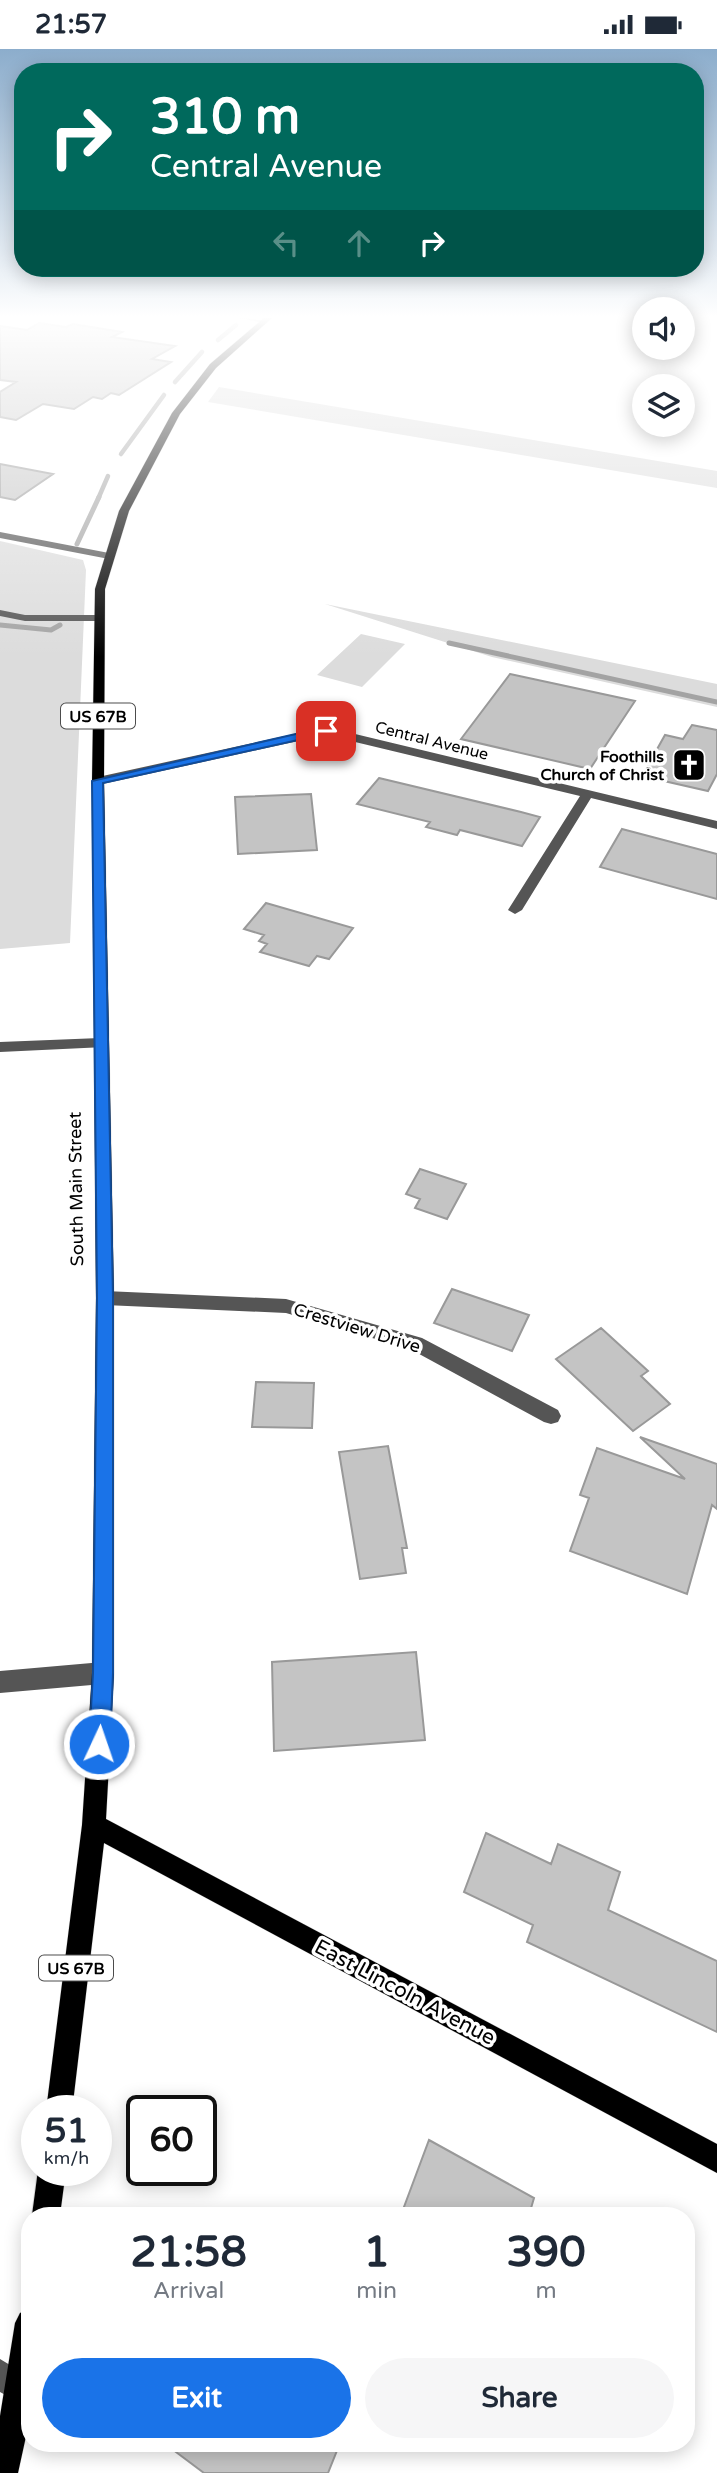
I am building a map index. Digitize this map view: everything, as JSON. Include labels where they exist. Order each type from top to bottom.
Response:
[{"type":"main road","name":"South Main Street","points":[[61,2095],[94,1825],[103,1673],[105,1298],[97,618],[100,589],[124,511],[166,431]]},
{"type":"main road","name":"East Lincoln Avenue","points":[[94,1825],[717,2159]]},
{"type":"main road","points":[[47,2207],[50,2186]]},
{"type":"main road","points":[[3,2473],[10,2381],[21,2349]]},
{"type":"street","points":[[0,535],[109,557]]},
{"type":"street","points":[[0,613],[25,618],[97,618]]},
{"type":"street","name":"Central Avenue","points":[[98,781],[326,731],[717,825]]},
{"type":"street","points":[[515,910],[587,794]]},
{"type":"street","points":[[0,1047],[100,1043]]},
{"type":"street","name":"Crestview Drive","points":[[105,1298],[286,1306],[415,1343],[551,1416]]},
{"type":"street","points":[[0,1682],[103,1673]]},
{"type":"shaded area","points":[[380,431],[481,431],[717,471],[717,488]]},
{"type":"shaded area","points":[[0,541],[83,560],[86,570],[70,943],[0,949]]},
{"type":"shaded area","points":[[325,604],[717,684],[717,707],[492,657]]},
{"type":"shaded area","points":[[361,634],[405,644],[362,687],[317,675]]},
{"type":"building","points":[[0,464],[53,474],[15,500],[0,497]]},
{"type":"building","points":[[510,674],[635,701],[590,769],[461,739]]},
{"type":"building","points":[[692,725],[717,730],[717,774],[708,791],[642,776],[665,735],[683,739]]},
{"type":"building","points":[[379,778],[540,817],[522,846],[460,830],[457,835],[426,827],[430,822],[357,804]]},
{"type":"building","points":[[311,794],[317,850],[238,854],[235,797]]},
{"type":"building","points":[[622,829],[717,854],[717,899],[600,867]]},
{"type":"building","points":[[266,903],[353,928],[329,959],[317,956],[309,966],[260,952],[267,944],[259,941],[264,935],[244,929]]},
{"type":"building","points":[[420,1169],[466,1184],[447,1219],[415,1208],[420,1199],[406,1194]]},
{"type":"building","points":[[452,1289],[529,1315],[512,1351],[434,1323]]},
{"type":"building","points":[[601,1328],[648,1371],[641,1376],[670,1404],[633,1431],[556,1359]]},
{"type":"building","points":[[256,1382],[314,1383],[312,1428],[252,1427]]},
{"type":"building","points":[[640,1437],[717,1464],[717,1509],[712,1505],[687,1594],[570,1551],[589,1498],[580,1495],[597,1448],[685,1479]]},
{"type":"building","points":[[388,1446],[407,1548],[402,1548],[406,1573],[360,1579],[339,1452]]},
{"type":"building","points":[[416,1652],[425,1740],[274,1751],[272,1662]]},
{"type":"building","points":[[486,1833],[551,1864],[558,1844],[620,1872],[608,1910],[717,1961],[717,2032],[527,1942],[533,1925],[464,1892]]},
{"type":"building","points":[[429,2140],[534,2198],[531,2207],[404,2207]]},
{"type":"building","points":[[176,2452],[336,2452],[328,2473],[204,2473]]},
{"type":"waterway","points":[[121,454],[138,431]]},
{"type":"waterway","points":[[98,499],[108,476]]},
{"type":"waterway","points":[[77,544],[99,497]]},
{"type":"waterway","points":[[0,625],[51,630],[60,625]]},
{"type":"waterway","points":[[449,643],[717,702]]},
{"type":"place","name":"Foothills Church of Christ","points":[[689,765]]},
{"type":"route","points":[[99,1744],[103,1673],[105,1298],[98,781],[326,731]]}]
